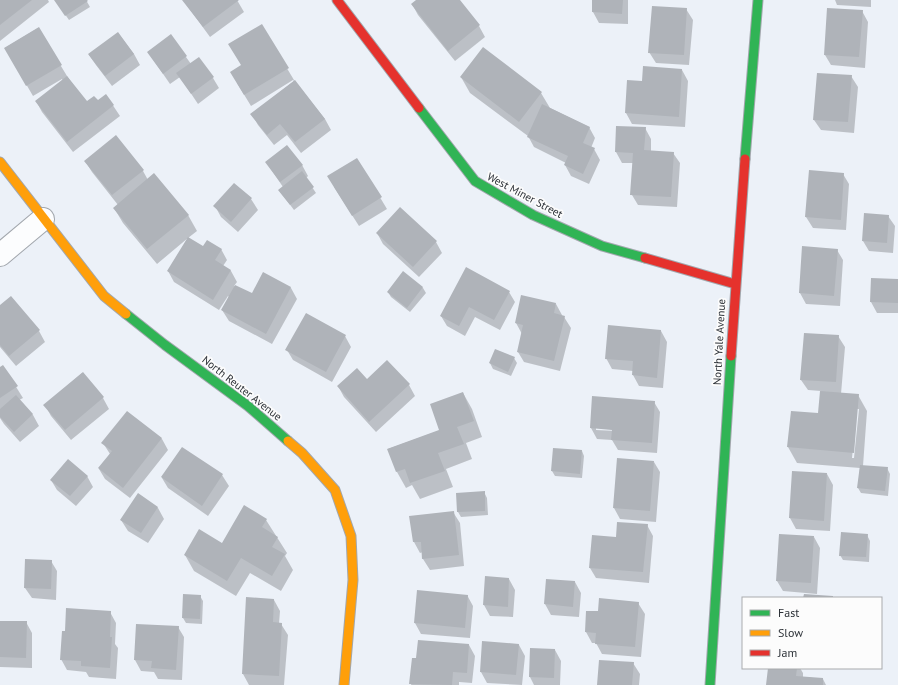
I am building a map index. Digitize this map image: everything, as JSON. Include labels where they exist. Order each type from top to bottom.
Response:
[{"type":"street","name":"West Miner Street","points":[[337,0],[475,181],[533,215],[602,246],[735,284]]},
{"type":"street","name":"North Yale Avenue","points":[[710,685],[735,284],[758,0]]},
{"type":"street","name":"North Reuter Avenue","points":[[0,162],[104,296],[165,345],[248,406],[302,453],[334,490],[351,536],[354,580],[344,685]]},
{"type":"street","points":[[0,255],[43,219]]},
{"type":"building","points":[[0,0],[32,0],[0,25]]},
{"type":"building","points":[[54,0],[87,0],[88,1],[65,16]]},
{"type":"building","points":[[182,0],[239,0],[203,27]]},
{"type":"building","points":[[416,0],[460,0],[480,25],[448,51],[411,4]]},
{"type":"building","points":[[592,0],[623,0],[622,14],[592,12]]},
{"type":"building","points":[[652,6],[687,8],[684,55],[648,53]]},
{"type":"building","points":[[827,8],[863,10],[859,57],[824,55]]},
{"type":"building","points":[[262,24],[289,68],[244,95],[230,72],[241,65],[228,44]]},
{"type":"building","points":[[39,27],[62,65],[26,86],[4,48]]},
{"type":"building","points":[[118,32],[134,54],[105,76],[88,54]]},
{"type":"building","points":[[171,34],[187,56],[163,74],[147,52]]},
{"type":"building","points":[[483,47],[542,92],[519,122],[460,77]]},
{"type":"building","points":[[199,57],[214,77],[191,94],[176,73]]},
{"type":"building","points":[[643,66],[682,69],[679,117],[625,113],[627,80],[642,81]]},
{"type":"building","points":[[817,73],[852,75],[848,122],[813,120]]},
{"type":"building","points":[[67,76],[87,101],[94,96],[98,100],[106,94],[114,105],[67,142],[35,101]]},
{"type":"building","points":[[295,80],[325,119],[295,142],[280,124],[267,135],[250,114]]},
{"type":"building","points":[[542,104],[590,127],[583,143],[595,148],[583,174],[564,165],[568,156],[527,137]]},
{"type":"building","points":[[616,126],[646,127],[644,150],[674,152],[671,197],[630,195],[633,153],[615,152]]},
{"type":"building","points":[[116,135],[144,170],[112,195],[84,161]]},
{"type":"building","points":[[287,145],[303,165],[280,182],[265,162]]},
{"type":"building","points":[[357,158],[382,197],[352,216],[327,176]]},
{"type":"building","points":[[809,170],[844,173],[841,220],[805,217]]},
{"type":"building","points":[[302,171],[314,187],[290,205],[278,190]]},
{"type":"building","points":[[154,173],[189,215],[147,249],[113,208]]},
{"type":"building","points":[[234,183],[252,198],[231,222],[213,206]]},
{"type":"building","points":[[400,207],[437,241],[413,267],[376,233]]},
{"type":"building","points":[[864,213],[889,215],[887,243],[862,241]]},
{"type":"building","points":[[188,237],[203,246],[207,240],[222,249],[215,260],[231,270],[213,300],[167,271]]},
{"type":"building","points":[[802,246],[838,249],[834,296],[799,293]]},
{"type":"building","points":[[466,267],[510,291],[494,320],[469,307],[459,326],[440,316]]},
{"type":"building","points":[[403,271],[423,287],[407,308],[387,292]]},
{"type":"building","points":[[263,272],[291,287],[266,334],[221,310],[235,285],[252,293]]},
{"type":"building","points":[[871,278],[898,279],[898,303],[870,302]]},
{"type":"building","points":[[521,295],[556,303],[554,313],[565,316],[554,361],[517,352],[523,325],[515,323]]},
{"type":"building","points":[[11,296],[40,330],[9,356],[0,345],[0,305]]},
{"type":"building","points":[[306,313],[346,335],[326,372],[285,350]]},
{"type":"building","points":[[608,325],[661,330],[657,378],[632,375],[633,361],[605,359]]},
{"type":"building","points":[[804,333],[839,335],[836,382],[800,380]]},
{"type":"building","points":[[495,349],[515,357],[508,372],[489,363]]},
{"type":"building","points":[[387,360],[410,384],[369,422],[337,386],[357,368],[367,379]]},
{"type":"building","points":[[3,365],[18,386],[0,398],[0,367]]},
{"type":"building","points":[[83,372],[104,397],[65,430],[43,405]]},
{"type":"building","points":[[820,391],[859,394],[854,453],[787,447],[791,411],[818,413]]},
{"type":"building","points":[[463,392],[474,421],[457,427],[464,444],[438,453],[445,471],[410,483],[405,469],[396,472],[387,449],[439,430],[430,404]]},
{"type":"building","points":[[16,395],[33,414],[14,432],[0,417],[0,409]]},
{"type":"building","points":[[592,396],[655,401],[652,443],[611,440],[612,430],[590,428]]},
{"type":"building","points":[[127,411],[162,438],[123,488],[98,468],[112,451],[101,443]]},
{"type":"building","points":[[182,447],[223,474],[202,506],[161,477]]},
{"type":"building","points":[[553,448],[582,450],[580,474],[551,471]]},
{"type":"building","points":[[617,458],[654,461],[650,511],[613,508]]},
{"type":"building","points":[[68,459],[88,476],[70,496],[50,480]]},
{"type":"building","points":[[860,465],[888,467],[885,491],[857,488]]},
{"type":"building","points":[[792,471],[827,473],[824,521],[789,518]]},
{"type":"building","points":[[485,491],[485,511],[457,512],[456,493]]},
{"type":"building","points":[[138,493],[158,507],[141,533],[120,520]]},
{"type":"building","points":[[244,505],[267,519],[262,527],[278,537],[272,547],[285,554],[272,576],[241,558],[227,581],[184,555],[199,529],[222,543]]},
{"type":"building","points":[[454,511],[459,555],[422,559],[421,542],[413,542],[409,516]]},
{"type":"building","points":[[617,522],[648,524],[643,572],[589,568],[592,535],[616,537]]},
{"type":"building","points":[[841,532],[868,534],[866,557],[839,556]]},
{"type":"building","points":[[779,534],[814,536],[811,583],[776,581]]},
{"type":"building","points":[[25,559],[52,560],[51,589],[24,588]]},
{"type":"building","points":[[485,576],[509,578],[508,607],[483,605]]},
{"type":"building","points":[[546,579],[575,581],[573,607],[544,604]]},
{"type":"building","points":[[417,590],[468,595],[465,628],[414,623]]},
{"type":"building","points":[[183,594],[201,595],[200,619],[182,618]]},
{"type":"building","points":[[804,594],[833,596],[833,597],[803,597]]},
{"type":"building","points":[[246,597],[274,599],[273,622],[282,623],[279,676],[242,674]]},
{"type":"building","points":[[599,598],[639,602],[635,647],[595,644],[596,633],[585,632],[586,611],[598,611]]},
{"type":"building","points":[[66,608],[111,611],[110,637],[112,637],[110,668],[81,666],[81,661],[60,660],[62,631],[65,631]]},
{"type":"building","points":[[0,621],[27,621],[26,658],[0,657]]},
{"type":"building","points":[[136,624],[179,626],[176,670],[151,668],[152,661],[134,660]]},
{"type":"building","points":[[418,640],[469,644],[467,673],[453,672],[452,685],[409,684],[412,658],[416,658]]},
{"type":"building","points":[[482,641],[519,644],[516,675],[480,672]]},
{"type":"building","points":[[530,648],[555,649],[554,678],[529,677]]},
{"type":"building","points":[[599,660],[634,662],[632,685],[597,685]]},
{"type":"building","points":[[768,669],[797,669],[796,676],[823,678],[823,685],[766,685]]},
{"type":"traffic: fast","points":[[745,159],[758,0]]},
{"type":"traffic: fast","points":[[419,108],[475,181],[533,215],[602,246],[645,258]]},
{"type":"traffic: fast","points":[[126,314],[165,345],[248,406],[288,441]]},
{"type":"traffic: fast","points":[[710,685],[731,356]]},
{"type":"traffic: slow","points":[[0,162],[104,296],[126,314]]},
{"type":"traffic: slow","points":[[288,441],[302,453],[335,490],[351,536],[353,580],[344,685]]},
{"type":"traffic: jam","points":[[337,0],[419,108]]},
{"type":"traffic: jam","points":[[731,356],[745,159]]},
{"type":"traffic: jam","points":[[645,258],[735,284]]}]
